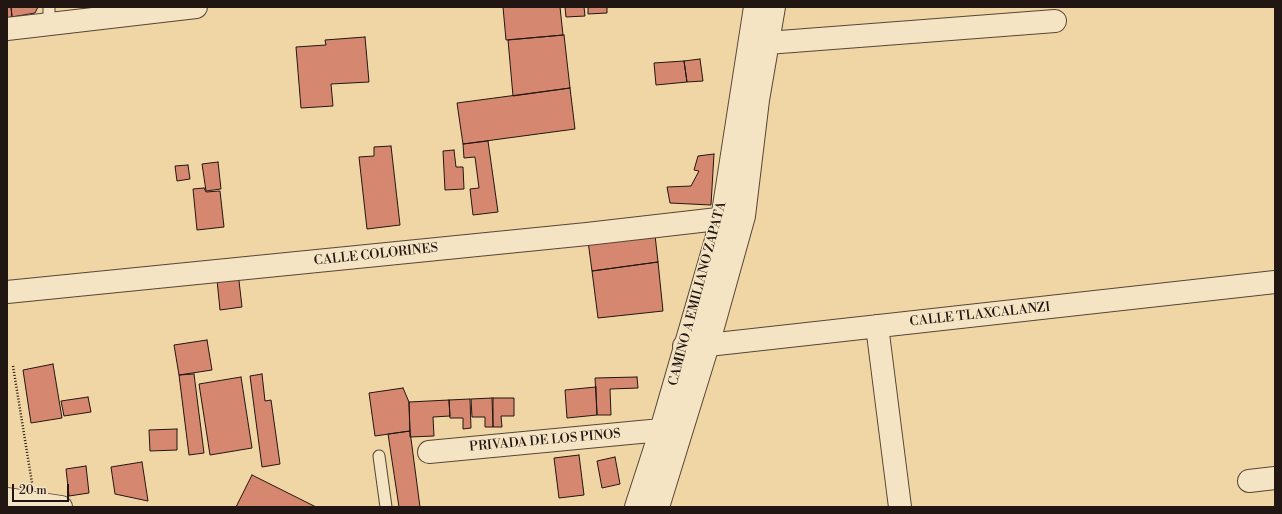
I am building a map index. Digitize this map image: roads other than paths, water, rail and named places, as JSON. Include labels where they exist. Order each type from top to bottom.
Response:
[{"type":"street","points":[[7,29],[49,16],[196,7]]},
{"type":"street","name":"CAMINO A EMILIANO ZAPATA","points":[[636,507],[661,430],[684,346],[722,219],[755,7]]},
{"type":"street","name":"CAMINO A EMILIANO ZAPATA","points":[[658,507],[708,345],[744,216],[758,100],[774,7]]},
{"type":"street","points":[[767,43],[1055,21]]},
{"type":"street","name":"CALLE COLORINES","points":[[7,292],[587,234],[744,216]]},
{"type":"street","name":"CALLE TLAXCALANZI","points":[[684,346],[708,345],[1275,282]]},
{"type":"street","points":[[877,326],[900,507]]},
{"type":"street","name":"PRIVADA DE LOS PINOS","points":[[429,452],[661,430]]},
{"type":"street","points":[[1249,481],[1275,478]]},
{"type":"street","points":[[7,499],[61,507]]},
{"type":"lane","points":[[378,456],[386,507]]}]
